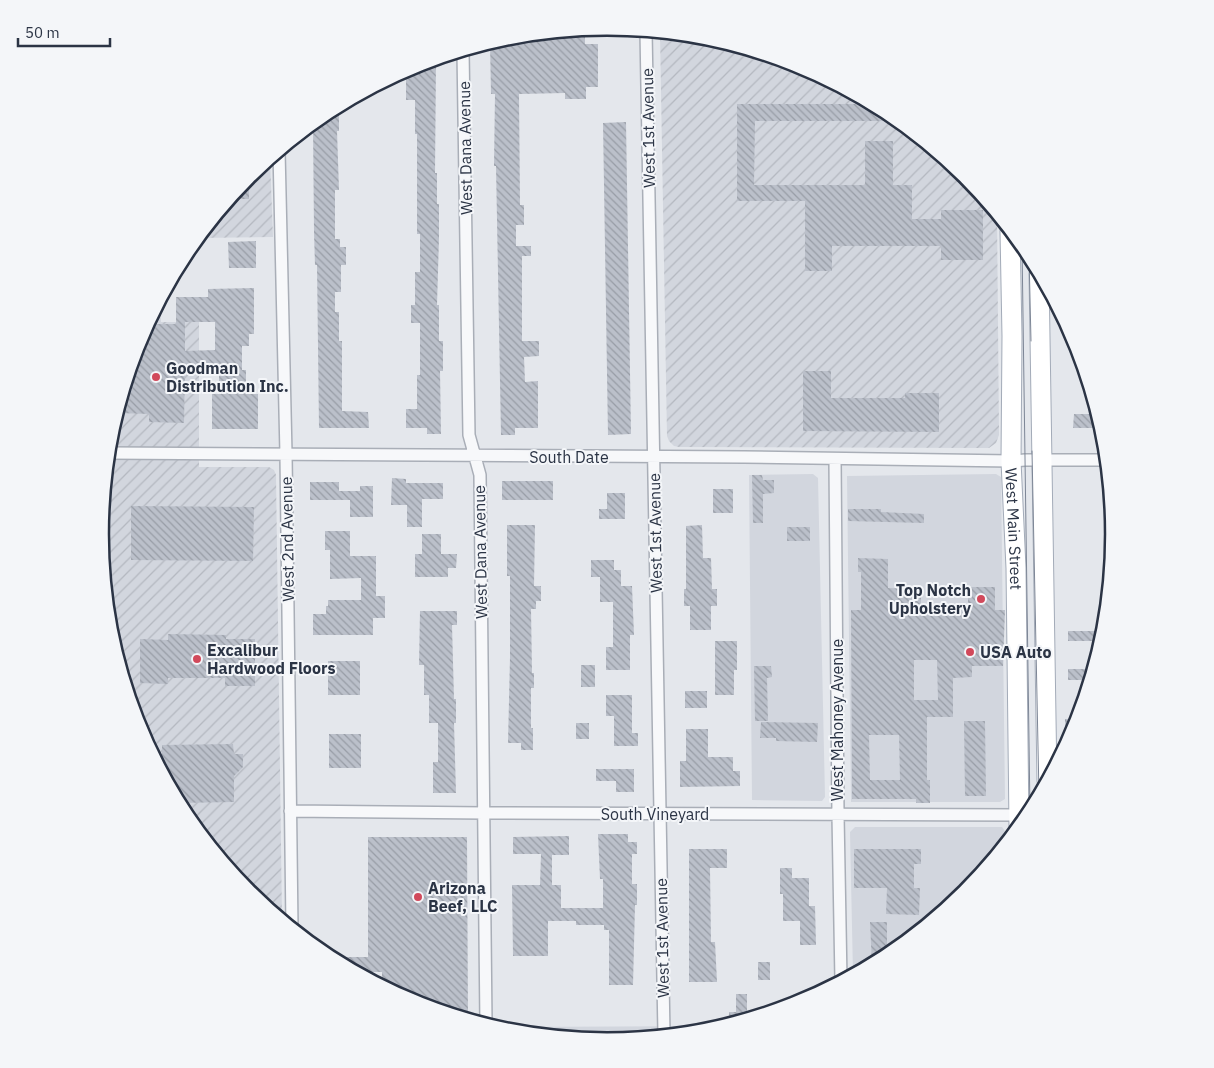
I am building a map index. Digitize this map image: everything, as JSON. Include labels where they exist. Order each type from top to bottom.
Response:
[{"type":"main road","name":"West Main Street","points":[[1010,242],[1012,336],[1027,460],[1046,767]]},
{"type":"main road","name":"West Main Street","points":[[1019,814],[1016,568],[1027,460],[1038,285]]},
{"type":"street","name":"West 1st Avenue","points":[[646,38],[664,1028]]},
{"type":"street","name":"West Dana Avenue","points":[[463,58],[469,435],[480,476],[486,1017]]},
{"type":"street","name":"West 2nd Avenue","points":[[279,160],[286,454],[292,919]]},
{"type":"street","name":"South Date","points":[[116,453],[1099,460]]},
{"type":"street","name":"West Mahoney Avenue","points":[[835,459],[841,973]]},
{"type":"street","name":"South Vineyard","points":[[290,811],[838,815],[1014,821]]},
{"type":"shaded area","points":[[660,40],[736,53],[767,63],[797,74],[856,103],[884,120],[935,160],[959,182],[997,225],[999,435],[996,443],[989,448],[679,447],[674,446],[667,436]]},
{"type":"shaded area","points":[[270,168],[273,237],[207,238],[233,206]]},
{"type":"shaded area","points":[[161,315],[161,322],[199,322],[199,467],[269,467],[274,470],[276,475],[282,910],[255,886],[212,837],[176,783],[147,724],[126,663],[119,631],[110,567],[110,501],[114,469],[126,405],[147,344]]},
{"type":"shaded area","points":[[813,474],[818,478],[825,797],[822,801],[752,800],[749,475]]},
{"type":"shaded area","points":[[996,474],[1001,477],[1005,799],[1000,802],[851,802],[847,476]]},
{"type":"shaded area","points":[[855,827],[1002,827],[1006,832],[959,886],[935,908],[884,948],[853,967],[850,832]]},
{"type":"shaded area","points":[[677,1026],[640,1031],[607,1032],[574,1031],[541,1027]]},
{"type":"building","points":[[574,37],[585,37],[585,44],[598,44],[598,87],[586,87],[586,99],[565,99],[565,93],[519,94],[520,205],[524,205],[524,225],[516,225],[516,246],[531,246],[531,256],[522,256],[522,341],[539,341],[539,356],[524,357],[525,382],[538,381],[538,428],[515,428],[515,435],[501,435],[496,166],[494,166],[495,94],[491,94],[490,50]]},
{"type":"building","points":[[436,67],[435,173],[437,173],[437,204],[439,204],[437,305],[439,305],[439,341],[443,341],[443,371],[440,371],[441,434],[427,434],[427,428],[406,428],[406,409],[417,409],[417,375],[420,375],[420,323],[411,323],[411,305],[415,305],[415,272],[420,272],[420,234],[417,234],[415,100],[406,100],[406,79]]},
{"type":"building","points":[[737,104],[858,104],[885,121],[755,121],[754,185],[865,185],[865,141],[893,141],[893,185],[912,185],[912,219],[941,219],[941,210],[983,210],[983,260],[941,260],[941,246],[832,246],[832,271],[805,271],[805,201],[737,201]]},
{"type":"building","points":[[339,115],[339,131],[337,131],[339,190],[335,190],[335,239],[340,239],[340,247],[346,247],[346,265],[341,265],[341,292],[335,292],[335,312],[339,312],[339,341],[342,341],[342,411],[368,412],[369,428],[319,428],[317,265],[315,265],[313,132]]},
{"type":"building","points":[[626,122],[631,434],[608,435],[603,123]]},
{"type":"building","points":[[249,189],[249,199],[239,199]]},
{"type":"building","points":[[256,241],[256,268],[229,268],[228,242]]},
{"type":"building","points":[[254,288],[254,334],[249,334],[249,346],[242,346],[242,370],[246,370],[246,394],[258,394],[258,429],[212,429],[212,394],[219,394],[219,366],[185,367],[184,423],[149,422],[149,414],[124,413],[136,374],[156,324],[176,324],[176,297],[208,297],[208,289]],"holes":[[[185,322],[215,322],[215,350],[185,351]]]},
{"type":"building","points":[[803,371],[831,371],[831,398],[905,398],[905,393],[939,393],[939,432],[803,431]]},
{"type":"building","points":[[1074,414],[1090,414],[1093,428],[1073,428]]},
{"type":"building","points":[[752,475],[762,475],[763,480],[774,480],[774,493],[763,494],[763,523],[753,523]]},
{"type":"building","points":[[392,478],[406,479],[406,483],[443,483],[443,499],[422,499],[422,527],[407,527],[407,505],[391,505]]},
{"type":"building","points":[[502,481],[553,481],[553,500],[502,500]]},
{"type":"building","points":[[310,482],[339,482],[339,491],[360,491],[360,486],[373,486],[373,517],[350,517],[350,500],[310,500]]},
{"type":"building","points":[[713,489],[733,489],[733,513],[713,513]]},
{"type":"building","points":[[607,493],[625,493],[625,519],[599,519],[599,509],[607,509]]},
{"type":"building","points":[[131,506],[254,507],[253,561],[131,560]]},
{"type":"building","points":[[848,509],[881,509],[881,512],[924,514],[924,523],[848,521]]},
{"type":"building","points":[[507,525],[535,525],[534,586],[541,586],[541,601],[536,601],[536,609],[531,609],[532,673],[534,673],[534,688],[531,688],[533,750],[521,750],[521,743],[508,743],[510,576],[507,576]]},
{"type":"building","points":[[702,525],[703,558],[711,558],[712,589],[717,589],[717,606],[711,606],[711,630],[690,630],[690,606],[684,606],[684,589],[686,589],[686,526]]},
{"type":"building","points":[[787,527],[810,527],[810,541],[787,541]]},
{"type":"building","points":[[325,531],[350,531],[350,556],[376,556],[376,596],[385,596],[385,618],[373,618],[373,635],[313,635],[313,614],[326,614],[328,600],[361,600],[361,578],[330,579],[330,550],[325,550]]},
{"type":"building","points":[[422,534],[441,534],[441,554],[457,554],[456,568],[448,568],[448,577],[415,577],[415,554],[422,554]]},
{"type":"building","points":[[858,558],[888,559],[888,588],[921,589],[921,611],[968,610],[968,587],[995,587],[995,610],[1005,610],[1003,666],[972,666],[972,677],[953,678],[953,717],[927,717],[927,780],[930,780],[930,803],[916,803],[916,799],[852,799],[851,610],[861,610],[861,572],[858,572]],"holes":[[[914,660],[937,660],[938,700],[914,700]],[[869,735],[899,735],[900,780],[870,780]]]},
{"type":"building","points":[[591,560],[614,560],[614,570],[621,570],[621,586],[632,586],[634,635],[630,635],[630,670],[606,670],[606,647],[613,647],[613,602],[600,602],[600,577],[591,577]]},
{"type":"building","points":[[420,611],[457,611],[457,625],[452,625],[454,699],[456,699],[456,723],[454,723],[456,793],[433,793],[433,762],[438,762],[438,723],[429,723],[429,695],[424,695],[424,665],[419,665]]},
{"type":"building","points":[[1068,631],[1095,631],[1093,641],[1068,641]]},
{"type":"building","name":"Excalibur Hardwood Floors","points":[[168,634],[226,635],[226,639],[255,639],[255,686],[225,686],[225,678],[168,678],[168,684],[140,683],[140,639],[168,640]]},
{"type":"building","points":[[715,641],[737,641],[737,670],[734,670],[734,695],[715,695]]},
{"type":"building","points":[[328,661],[360,661],[360,695],[328,695]]},
{"type":"building","points":[[581,665],[595,665],[595,687],[581,687]]},
{"type":"building","points":[[754,666],[771,666],[772,677],[767,678],[768,721],[755,721]]},
{"type":"building","points":[[1068,669],[1086,669],[1083,680],[1068,680]]},
{"type":"building","points":[[685,691],[707,691],[707,708],[685,708]]},
{"type":"building","points":[[606,695],[632,695],[632,733],[638,733],[638,746],[614,746],[614,716],[606,716]]},
{"type":"building","points":[[1065,719],[1069,719],[1067,724],[1065,728]]},
{"type":"building","points":[[964,721],[985,721],[986,796],[965,796]]},
{"type":"building","points":[[761,722],[818,723],[817,742],[776,741],[776,738],[760,738]]},
{"type":"building","points":[[576,723],[589,723],[589,739],[576,739]]},
{"type":"building","points":[[686,729],[708,729],[708,757],[733,757],[733,771],[740,771],[740,786],[680,787],[680,761],[686,761]]},
{"type":"building","points":[[329,734],[361,734],[361,768],[329,768]]},
{"type":"building","points":[[233,744],[234,754],[243,754],[243,767],[234,776],[234,802],[188,803],[162,756],[162,745]]},
{"type":"building","points":[[596,769],[634,769],[634,792],[616,792],[616,781],[596,781]]},
{"type":"building","points":[[598,834],[628,834],[628,842],[637,842],[637,854],[632,854],[632,884],[637,884],[633,985],[609,985],[609,930],[604,930],[604,925],[576,925],[576,921],[548,921],[548,956],[513,956],[512,885],[540,885],[541,854],[513,854],[513,837],[569,836],[569,855],[552,855],[552,885],[561,885],[561,908],[603,908],[603,879],[600,879]]},
{"type":"building","name":"Arizona Beef, LLC","points":[[368,837],[467,837],[468,1012],[417,994],[382,977],[382,972],[372,972],[345,957],[368,957]]},
{"type":"building","points":[[689,849],[727,849],[727,868],[710,868],[711,942],[715,942],[717,982],[689,982]]},
{"type":"building","points":[[854,849],[921,849],[921,864],[914,864],[914,888],[920,888],[919,915],[886,914],[887,888],[854,888]]},
{"type":"building","points":[[780,868],[792,868],[792,878],[809,878],[809,906],[815,906],[816,945],[800,945],[800,921],[783,921],[783,894],[780,894]]},
{"type":"building","points":[[870,922],[887,922],[887,946],[872,956]]},
{"type":"building","points":[[758,962],[770,962],[770,980],[758,980]]},
{"type":"building","points":[[736,994],[747,994],[747,1011],[729,1017],[729,1012],[736,1012]]},
{"type":"tram line","points":[[1022,259],[1030,797]]},
{"type":"tram line","points":[[1029,271],[1031,341]]},
{"type":"tram line","points":[[1032,451],[1039,782]]},
{"type":"place","name":"Goodman Distribution Inc.","points":[[156,377]]},
{"type":"place","name":"Top Notch Upholstery","points":[[981,599]]},
{"type":"place","name":"USA Auto","points":[[970,652]]},
{"type":"place","name":"Excalibur Hardwood Floors","points":[[197,659]]},
{"type":"place","name":"Arizona Beef, LLC","points":[[418,897]]}]
